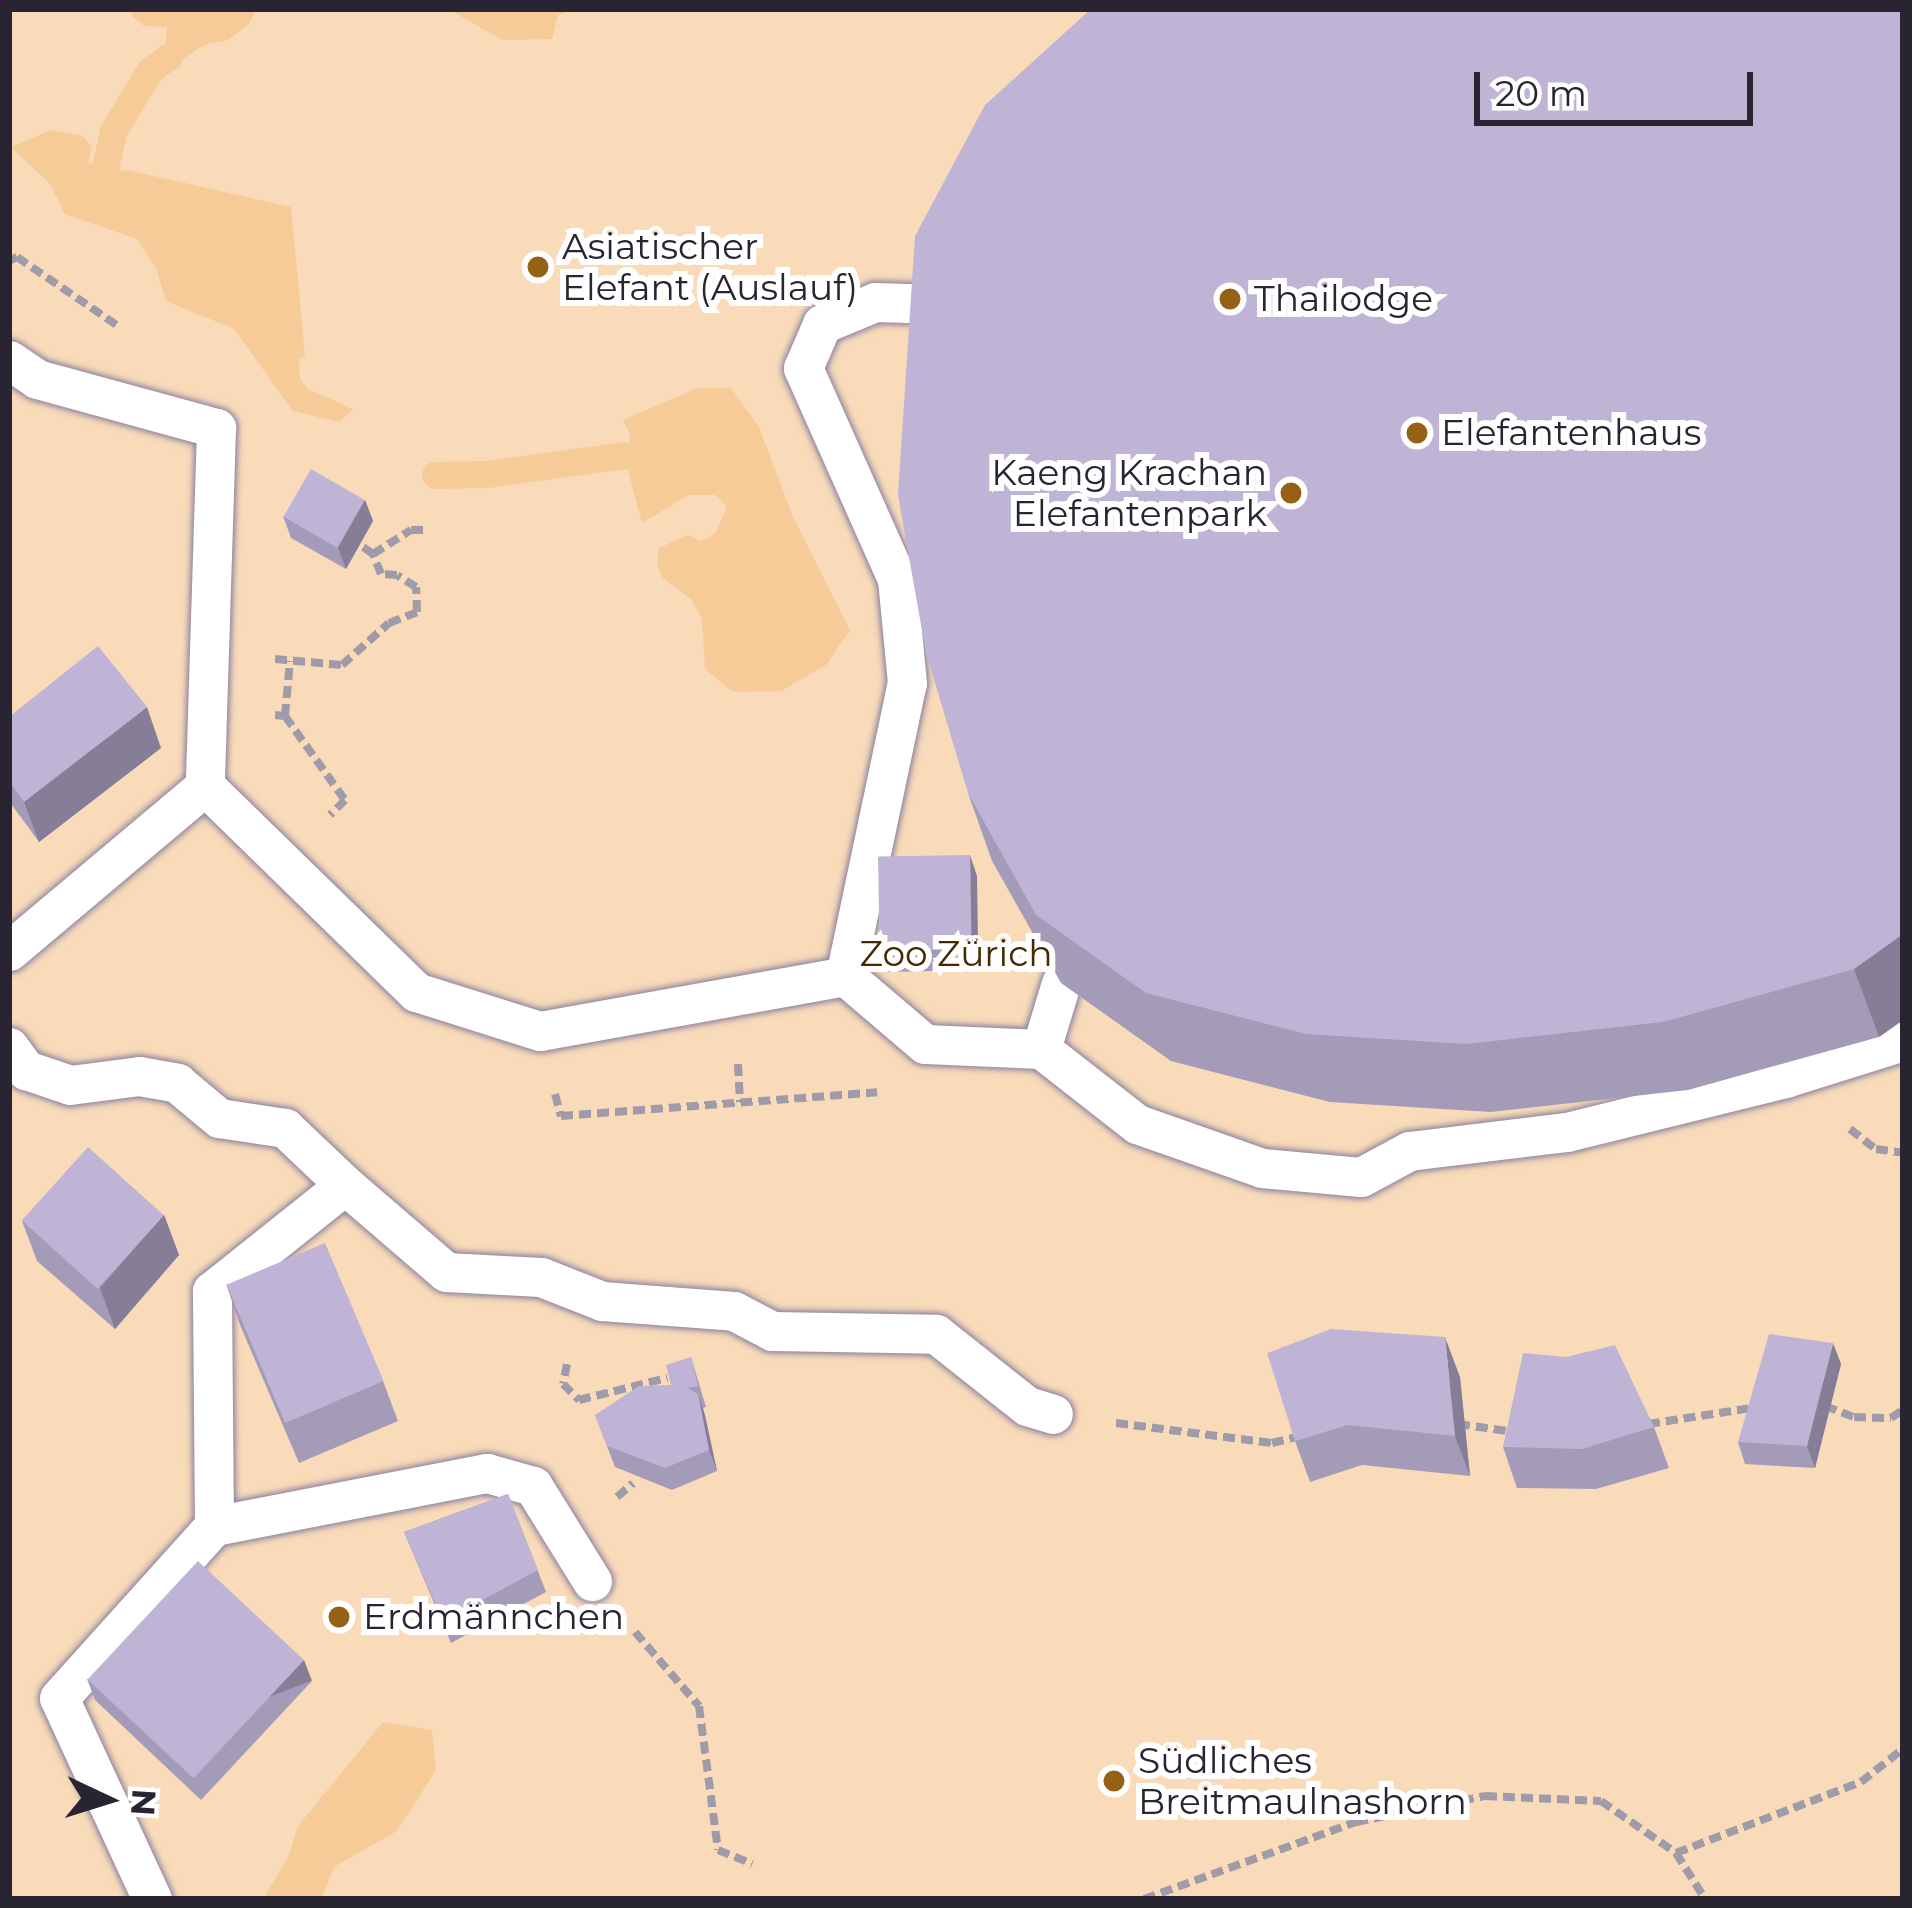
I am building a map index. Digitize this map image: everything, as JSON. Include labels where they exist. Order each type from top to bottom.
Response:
[{"type":"lane","points":[[845,976],[907,683],[897,579],[803,368],[822,324],[875,302],[940,304]]},
{"type":"lane","points":[[9,360],[37,379],[216,428],[205,786],[9,951]]},
{"type":"lane","points":[[205,786],[416,992],[540,1031],[845,976]]},
{"type":"lane","points":[[845,976],[925,1044],[1041,1049],[1137,1124],[1262,1168],[1361,1177],[1409,1151],[1567,1132],[1785,1078],[1903,1041]]},
{"type":"lane","points":[[1041,1049],[1061,983]]},
{"type":"lane","points":[[9,1047],[26,1070],[70,1085],[139,1076],[177,1084],[219,1118],[285,1128],[446,1272],[542,1277],[602,1300],[734,1311],[772,1331],[936,1334],[1027,1406],[1053,1414]]},
{"type":"lane","points":[[214,1526],[212,1291],[345,1185]]},
{"type":"lane","points":[[152,1899],[59,1697],[214,1526],[488,1473],[533,1486],[592,1581]]},
{"type":"path","points":[[374,554],[391,548],[411,530],[428,530]]},
{"type":"path","points":[[212,653],[342,665],[389,623],[418,612],[416,587],[397,574],[381,574],[374,554],[360,544]]},
{"type":"path","points":[[285,716],[290,661]]},
{"type":"path","points":[[540,1031],[560,1116],[907,1090],[925,1044]]},
{"type":"path","points":[[609,1397],[668,1378]]},
{"type":"path","points":[[1806,1400],[1854,1417],[1891,1418],[1903,1410]]},
{"type":"path","points":[[1646,1424],[1760,1406]]},
{"type":"path","points":[[1053,1414],[1273,1443],[1316,1431]]},
{"type":"path","points":[[1447,1422],[1533,1435]]},
{"type":"path","points":[[592,1581],[699,1706],[718,1850],[752,1864]]},
{"type":"path","points":[[1676,1853],[1861,1782],[1903,1749]]},
{"type":"path","points":[[1144,1899],[1356,1822],[1485,1796],[1601,1801],[1676,1853],[1705,1899]]},
{"type":"green space","name":"Zoo Zürich","points":[[9,9],[1903,9],[1903,1899],[9,1899]]},
{"type":"shaded area","points":[[133,9],[256,9],[249,24],[228,40],[206,44],[175,64],[165,51],[167,27],[144,26],[132,16]]},
{"type":"shaded area","points":[[576,9],[558,15],[552,39],[502,40],[452,11]]},
{"type":"shaded area","points":[[51,130],[83,136],[92,147],[88,162],[104,173],[127,170],[291,207],[305,355],[299,360],[300,379],[308,389],[353,409],[339,422],[293,411],[234,329],[166,301],[156,268],[137,239],[65,214],[50,184],[11,147]]},
{"type":"shaded area","points":[[698,388],[731,388],[759,427],[793,517],[850,630],[826,665],[781,691],[733,692],[705,669],[702,619],[691,599],[662,577],[657,563],[659,548],[688,535],[701,541],[716,533],[727,506],[715,495],[689,495],[642,523],[624,455],[631,437],[623,420]]},
{"type":"shaded area","points":[[383,1722],[432,1730],[436,1770],[397,1831],[334,1867],[321,1899],[263,1899],[288,1858],[298,1826]]},
{"type":"building","name":"Elefantenhaus","points":[[1091,9],[1903,9],[1903,934],[1854,969],[1663,1022],[1466,1044],[1306,1034],[1146,993],[1036,915],[968,793],[926,653],[898,495],[915,236],[985,105]]},
{"type":"building","points":[[311,469],[365,500],[337,548],[284,517]]},
{"type":"building","points":[[98,646],[147,707],[24,802],[9,781],[9,717]]},
{"type":"building","points":[[970,855],[972,949],[880,951],[878,857]]},
{"type":"building","points":[[88,1147],[164,1215],[98,1289],[22,1221]]},
{"type":"building","points":[[325,1243],[384,1381],[285,1423],[227,1285]]},
{"type":"building","points":[[1331,1329],[1445,1337],[1455,1436],[1348,1425],[1295,1441],[1267,1353]]},
{"type":"building","points":[[1769,1334],[1833,1343],[1807,1446],[1738,1442]]},
{"type":"building","points":[[1615,1345],[1654,1427],[1582,1449],[1503,1447],[1523,1353],[1566,1357]]},
{"type":"building","points":[[691,1357],[698,1386],[687,1388],[698,1394],[709,1450],[665,1468],[607,1446],[595,1415],[639,1386],[671,1385],[666,1365]]},
{"type":"building","points":[[508,1494],[538,1570],[443,1621],[404,1532]]},
{"type":"building","points":[[198,1561],[304,1660],[194,1778],[88,1679]]},
{"type":"waterway","points":[[104,173],[113,131],[150,70],[169,56]]},
{"type":"waterway","points":[[435,475],[486,474],[624,455]]},
{"type":"place","name":"Asiatischer Elefant (Auslauf)","points":[[538,267]]},
{"type":"place","name":"Thailodge","points":[[1230,299]]},
{"type":"place","name":"Elefantenhaus","points":[[1417,433]]},
{"type":"place","name":"Kaeng Krachan Elefantenpark","points":[[1291,493]]},
{"type":"place","name":"Erdmännchen","points":[[339,1617]]},
{"type":"place","name":"Südliches Breitmaulnashorn","points":[[1114,1781]]}]
